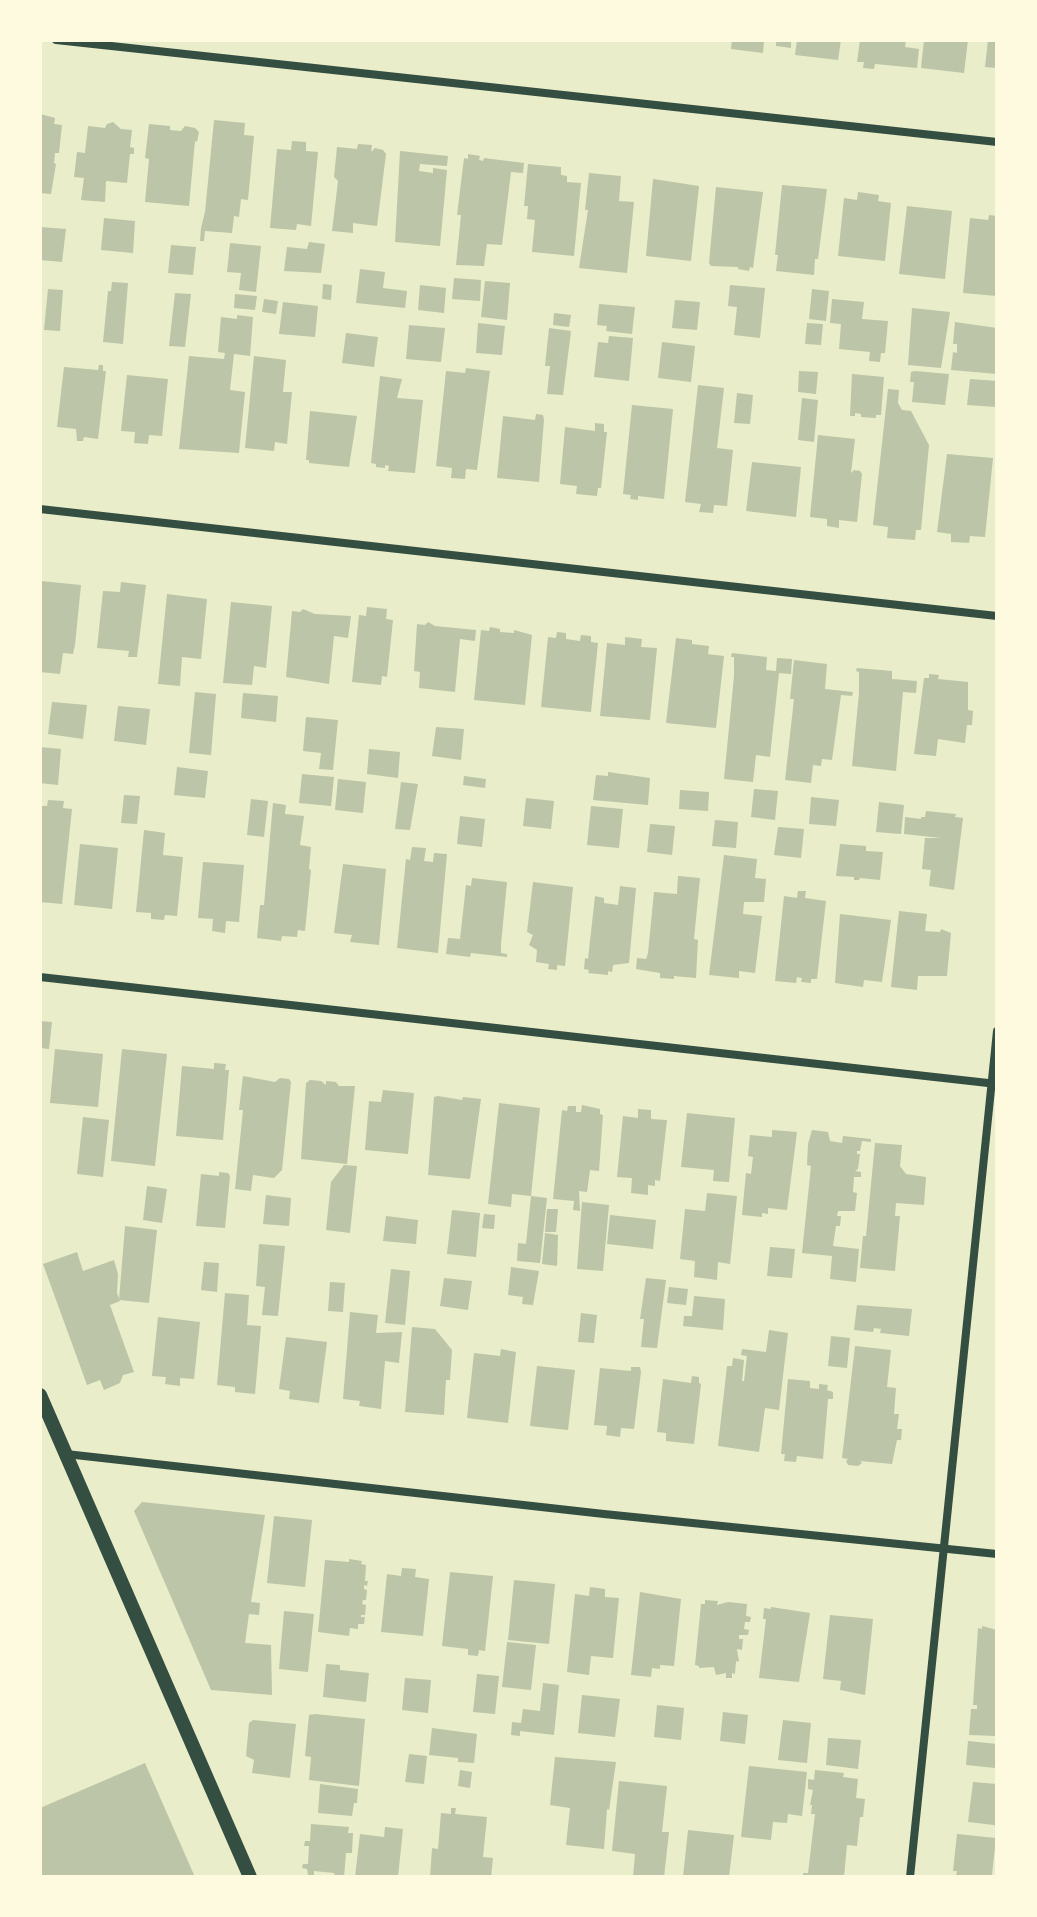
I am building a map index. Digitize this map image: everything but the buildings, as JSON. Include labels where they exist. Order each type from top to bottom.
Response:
[{"type":"street","points":[[56,40],[997,142]]},
{"type":"street","points":[[40,509],[997,616]]},
{"type":"street","points":[[40,977],[994,1084]]},
{"type":"street","points":[[910,1877],[994,1084],[997,1031]]},
{"type":"street","points":[[40,1395],[250,1877]]},
{"type":"street","points":[[65,1454],[997,1554]]}]
